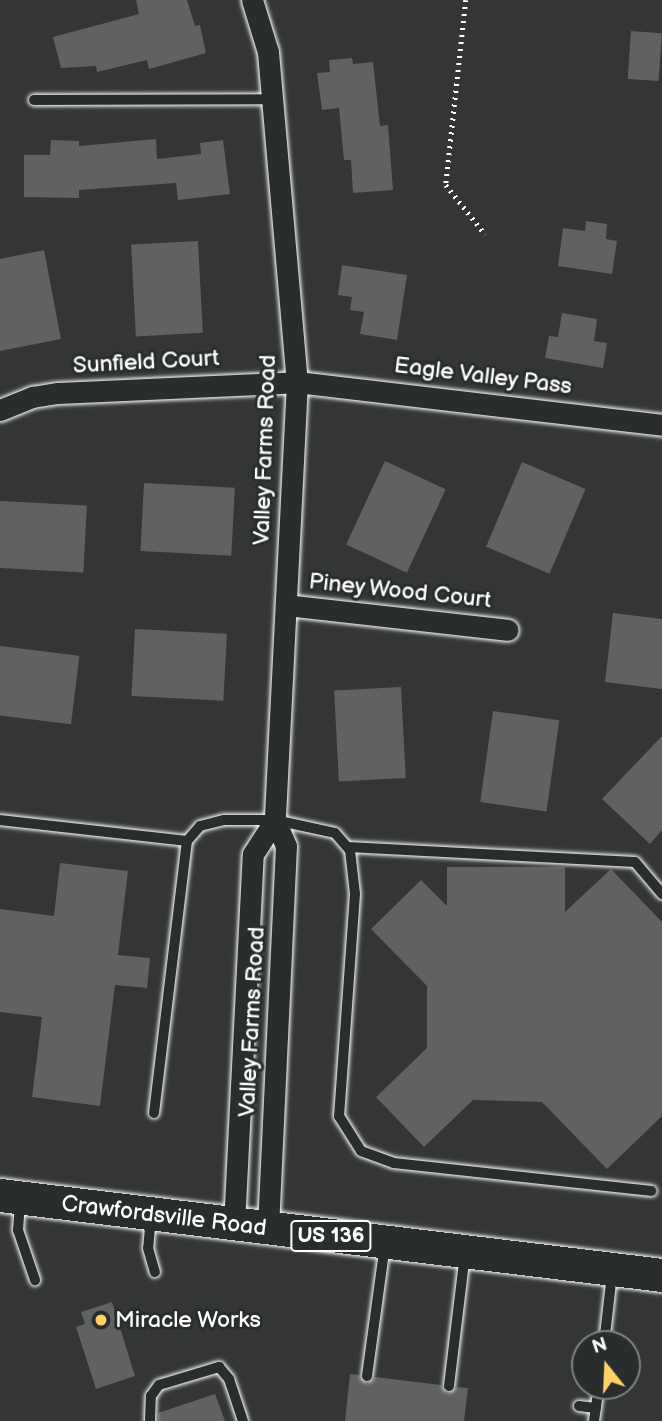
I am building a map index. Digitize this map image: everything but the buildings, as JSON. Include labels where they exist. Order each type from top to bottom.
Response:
[{"type":"main road","name":"Crawfordsville Road","points":[[10,1196],[662,1275]]},
{"type":"street","name":"Valley Farms Road","points":[[252,0],[266,38],[298,382],[275,820],[286,846],[268,1229]]},
{"type":"street","name":"Sunfield Court","points":[[0,410],[32,397],[58,393],[298,382]]},
{"type":"street","name":"Eagle Valley Pass","points":[[298,382],[662,425]]},
{"type":"street","name":"Piney Wood Court","points":[[286,605],[508,630]]},
{"type":"street","name":"Valley Farms Road","points":[[233,1224],[253,854],[275,820]]},
{"type":"lane","points":[[34,100],[273,99]]},
{"type":"lane","points":[[0,820],[187,841]]},
{"type":"lane","points":[[154,1113],[187,841],[200,826],[224,820],[275,820],[335,833],[348,847],[355,894],[339,1116],[361,1151],[394,1163],[651,1191]]},
{"type":"lane","points":[[348,847],[635,862],[662,894]]},
{"type":"lane","points":[[10,1196],[35,1280]]},
{"type":"lane","points":[[151,1213],[148,1248],[155,1272]]},
{"type":"lane","points":[[367,1376],[385,1241]]},
{"type":"lane","points":[[449,1386],[466,1251]]},
{"type":"lane","points":[[605,1330],[612,1269]]},
{"type":"lane","points":[[150,1421],[155,1389],[186,1371],[222,1369],[243,1421]]},
{"type":"lane","points":[[594,1421],[597,1400]]},
{"type":"lane","points":[[579,1406],[596,1408]]},
{"type":"path","points":[[466,0],[446,185],[485,233]]},
{"type":"place","name":"Miracle Works","points":[[101,1320]]}]
